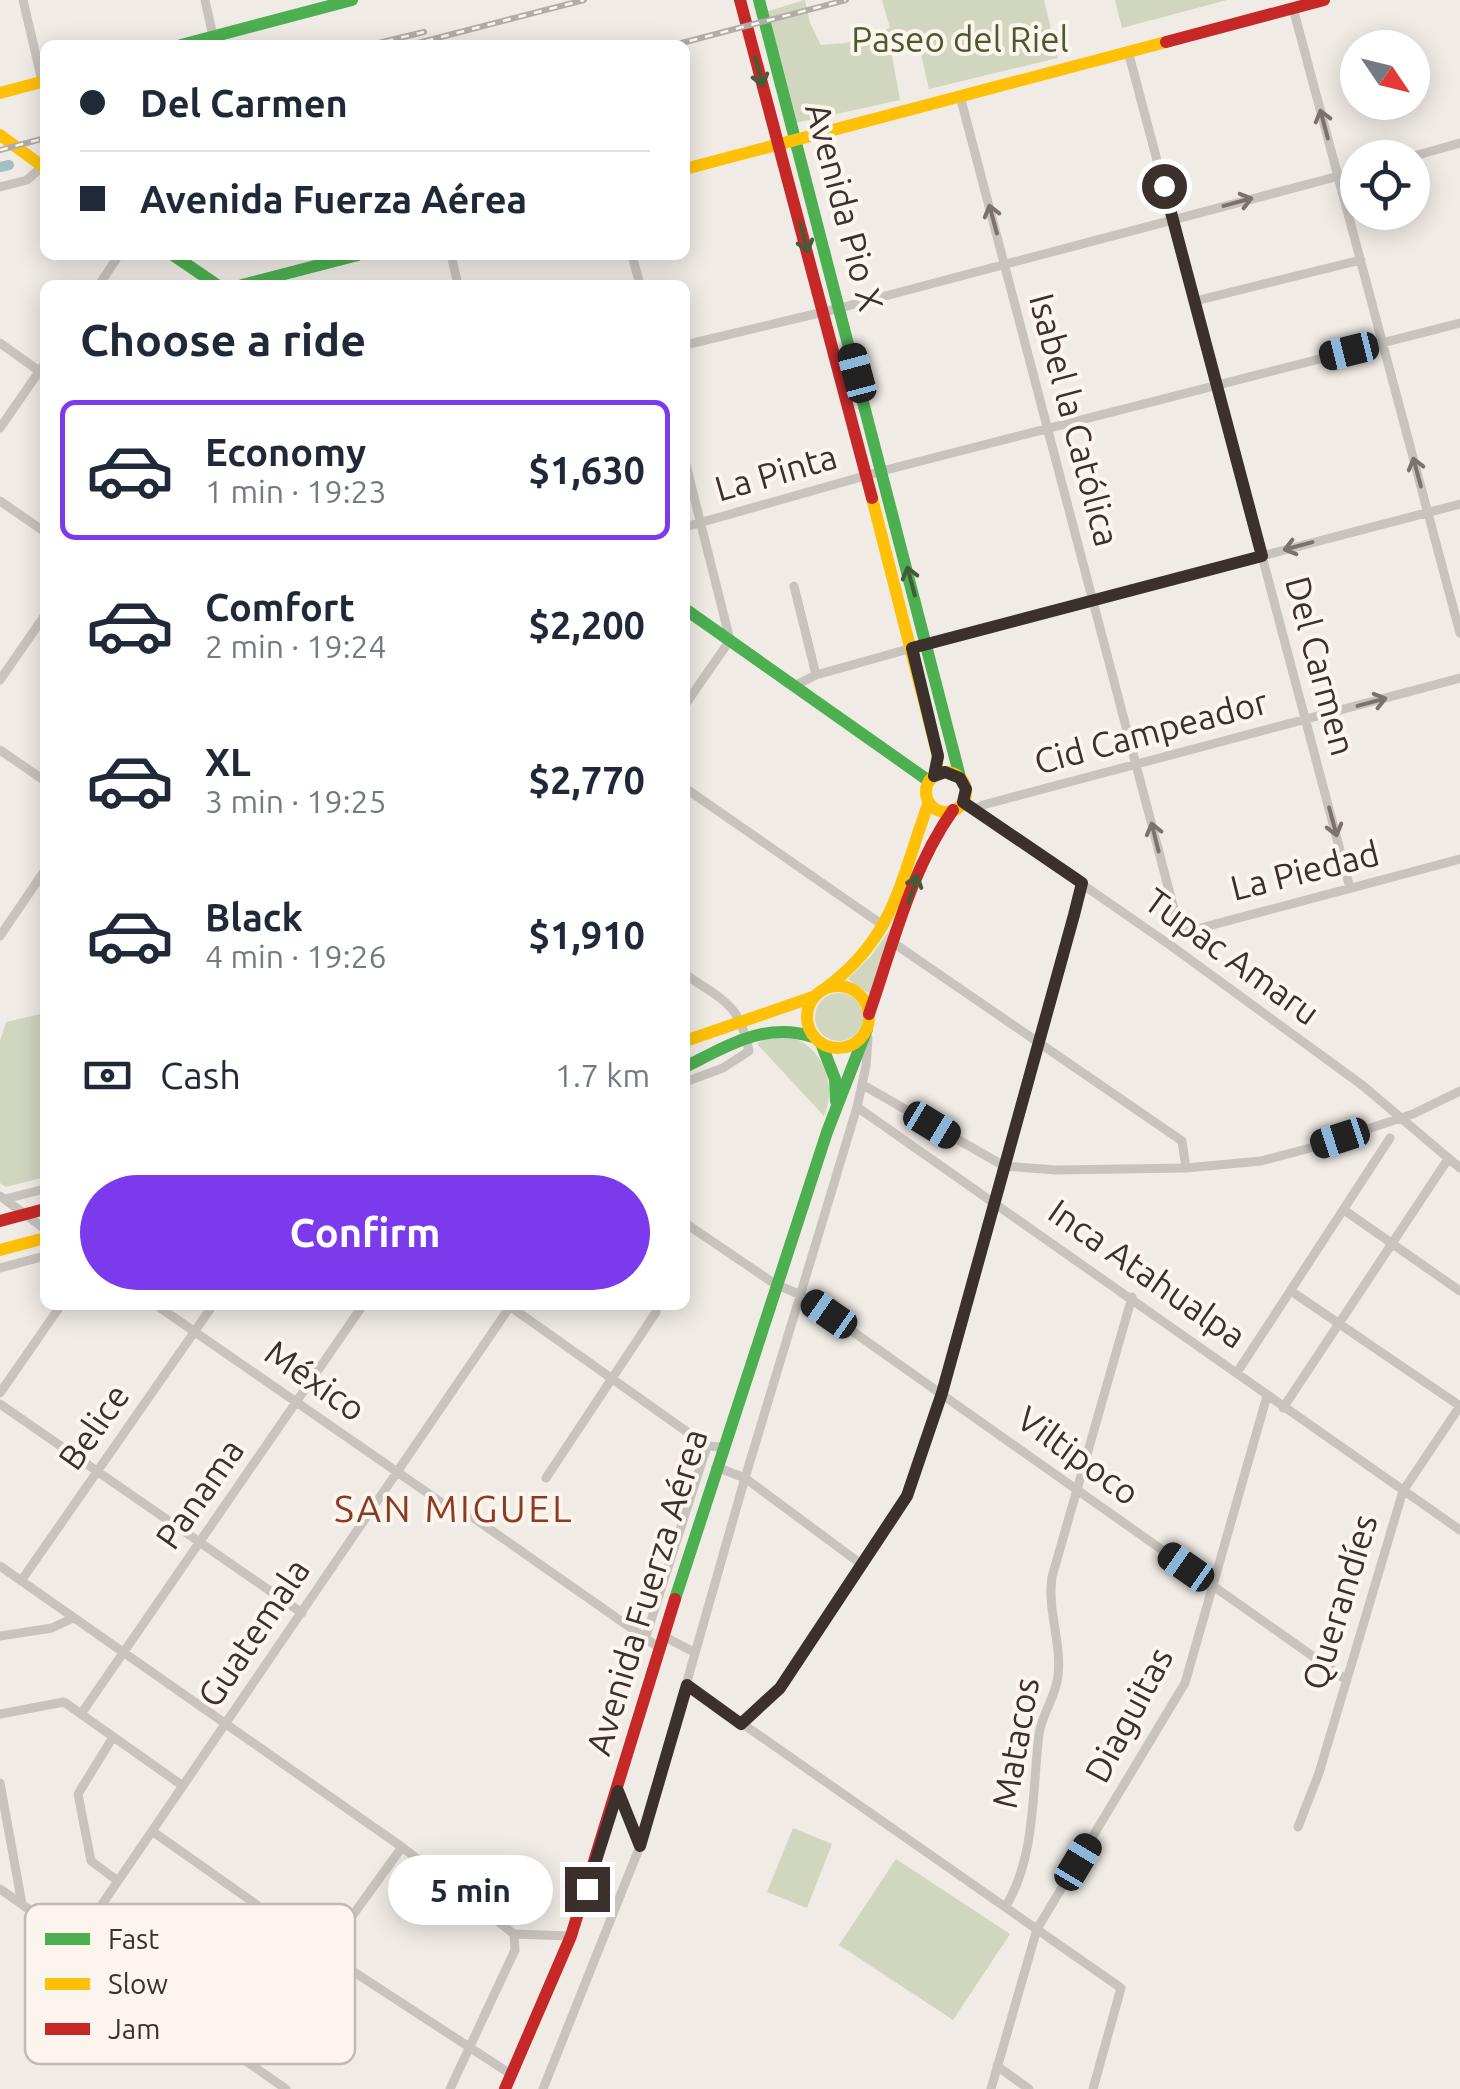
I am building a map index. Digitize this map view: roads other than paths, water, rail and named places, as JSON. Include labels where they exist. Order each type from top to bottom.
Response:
[{"type":"main road","points":[[199,40],[352,0]]},
{"type":"main road","name":"Avenida Pio X","points":[[740,0],[912,648],[938,756],[932,778]]},
{"type":"main road","name":"Avenida Pio X","points":[[759,0],[960,778]]},
{"type":"main road","points":[[690,168],[1324,0]]},
{"type":"main road","points":[[0,92],[40,82]]},
{"type":"main road","points":[[0,136],[40,164]]},
{"type":"main road","points":[[180,260],[210,280]]},
{"type":"main road","points":[[261,280],[339,260]]},
{"type":"main road","points":[[690,612],[932,778]]},
{"type":"main road","points":[[690,1063],[744,1030],[814,997],[862,958],[884,926],[929,802],[926,792],[932,778],[945,772],[960,778],[966,789],[963,807],[940,810],[929,802]]},
{"type":"main road","name":"Avenida Fuerza Aérea","points":[[505,2089],[572,1936],[716,1467],[715,1447],[836,1108],[928,852],[942,824],[963,807]]},
{"type":"main road","points":[[690,1040],[744,1030],[786,1028],[838,1048],[847,1047],[856,1043],[868,1023],[867,1004],[846,986],[827,988]]},
{"type":"main road","points":[[814,997],[807,1023],[835,1079],[836,1108]]},
{"type":"main road","points":[[0,1221],[40,1210]]},
{"type":"main road","points":[[0,1250],[40,1239]]},
{"type":"street","points":[[22,0],[40,66]]},
{"type":"street","points":[[204,0],[214,36]]},
{"type":"street","points":[[1293,8],[1460,633]]},
{"type":"street","name":"Del Carmen","points":[[1128,52],[1350,888]]},
{"type":"street","name":"Isabel la Católica","points":[[960,96],[1180,932]]},
{"type":"street","points":[[1430,152],[1460,144]]},
{"type":"street","points":[[0,186],[27,180],[40,170]]},
{"type":"street","points":[[690,344],[1338,176]]},
{"type":"street","points":[[1195,301],[1360,260]]},
{"type":"street","name":"La Pinta","points":[[690,526],[882,471],[1460,322]]},
{"type":"street","points":[[0,343],[40,365]]},
{"type":"street","points":[[0,428],[40,369]]},
{"type":"street","points":[[690,480],[730,640],[690,698]]},
{"type":"street","points":[[0,501],[40,529]]},
{"type":"street","points":[[794,686],[816,675],[912,648],[1460,504]]},
{"type":"street","points":[[794,586],[816,675]]},
{"type":"street","points":[[0,680],[40,626]]},
{"type":"street","name":"Cid Campeador","points":[[963,807],[1460,678]]},
{"type":"street","points":[[0,750],[40,778]]},
{"type":"street","points":[[690,791],[884,926]]},
{"type":"street","name":"Tupac Amaru","points":[[963,807],[1082,883],[1362,1084],[1460,1168]]},
{"type":"street","name":"La Piedad","points":[[1180,932],[1460,860]]},
{"type":"street","points":[[1,933],[40,877]]},
{"type":"street","points":[[741,1724],[780,1688],[907,1496],[942,1393],[1082,883]]},
{"type":"street","points":[[1170,945],[1180,932]]},
{"type":"street","points":[[895,944],[1182,1141],[1186,1168]]},
{"type":"street","points":[[690,978],[735,1009],[749,1051],[722,1068],[690,1080]]},
{"type":"street","points":[[543,2089],[640,1846],[745,1478],[858,1106],[868,1023]]},
{"type":"street","points":[[863,1085],[1004,1166],[1056,1170],[1186,1168],[1284,1156],[1402,1118],[1460,1090]]},
{"type":"street","name":"Inca Atahualpa","points":[[858,1106],[1460,1530]]},
{"type":"street","points":[[1238,1371],[1390,1138]]},
{"type":"street","points":[[1283,1408],[1448,1159]]},
{"type":"street","points":[[2,1197],[40,1190]]},
{"type":"street","points":[[2,1197],[40,1224]]},
{"type":"street","points":[[1344,1210],[1460,1291]]},
{"type":"street","name":"Viltipoco","points":[[690,1226],[776,1284],[801,1295],[1345,1679]]},
{"type":"street","points":[[0,1268],[40,1257]]},
{"type":"street","points":[[1291,1290],[1460,1406]]},
{"type":"street","name":"Matacos","points":[[1006,1906],[1018,1886],[1033,1808],[1040,1731],[1059,1674],[1049,1596],[1132,1297]]},
{"type":"street","points":[[0,1393],[57,1310]]},
{"type":"street","name":"México","points":[[163,1310],[442,1503]]},
{"type":"street","name":"Belice","points":[[22,1581],[209,1310]]},
{"type":"street","name":"Panama","points":[[81,1714],[360,1310]]},
{"type":"street","name":"Guatemala","points":[[102,1904],[507,1310]]},
{"type":"street","points":[[517,1310],[715,1447],[644,1639]]},
{"type":"street","points":[[546,1478],[656,1312]]},
{"type":"street","name":"Diaguitas","points":[[991,2089],[1037,1928],[1185,1683],[1268,1396]]},
{"type":"street","points":[[0,1404],[302,1613]]},
{"type":"street","name":"Querandíes","points":[[1298,1827],[1319,1773],[1403,1491],[1460,1406]]},
{"type":"street","points":[[716,1467],[745,1478],[861,1564]]},
{"type":"street","points":[[468,1514],[644,1639],[694,1652]]},
{"type":"street","points":[[0,1566],[402,1847],[514,1934],[572,1936]]},
{"type":"street","points":[[0,1636],[52,1628],[73,1618]]},
{"type":"street","points":[[687,1685],[1122,1988],[1093,2089]]},
{"type":"street","points":[[0,1714],[64,1702],[183,1786]]},
{"type":"street","points":[[114,1737],[78,1794],[91,1861],[118,1881]]},
{"type":"street","points":[[0,1782],[22,1904]]},
{"type":"street","points":[[618,1791],[640,1846]]},
{"type":"street","points":[[152,1831],[256,1904]]},
{"type":"street","points":[[355,1912],[402,1847]]},
{"type":"street","points":[[0,1889],[25,1906]]},
{"type":"street","points":[[450,2089],[515,1950],[514,1934]]},
{"type":"street","points":[[355,1973],[512,2075]]},
{"type":"street","points":[[249,2064],[286,2089]]},
{"type":"street","points":[[997,2066],[1029,2089]]},
{"type":"waterway","points":[[0,167],[9,165]]},
{"type":"railway","points":[[429,40],[584,0]]},
{"type":"railway","points":[[690,41],[846,0]]},
{"type":"railway","points":[[391,40],[424,32]]},
{"type":"railway","points":[[0,150],[40,139]]},
{"type":"district","name":"SAN MIGUEL","points":[[454,1509]]},
{"type":"park label","name":"Paseo del Riel","points":[[960,40]]}]
